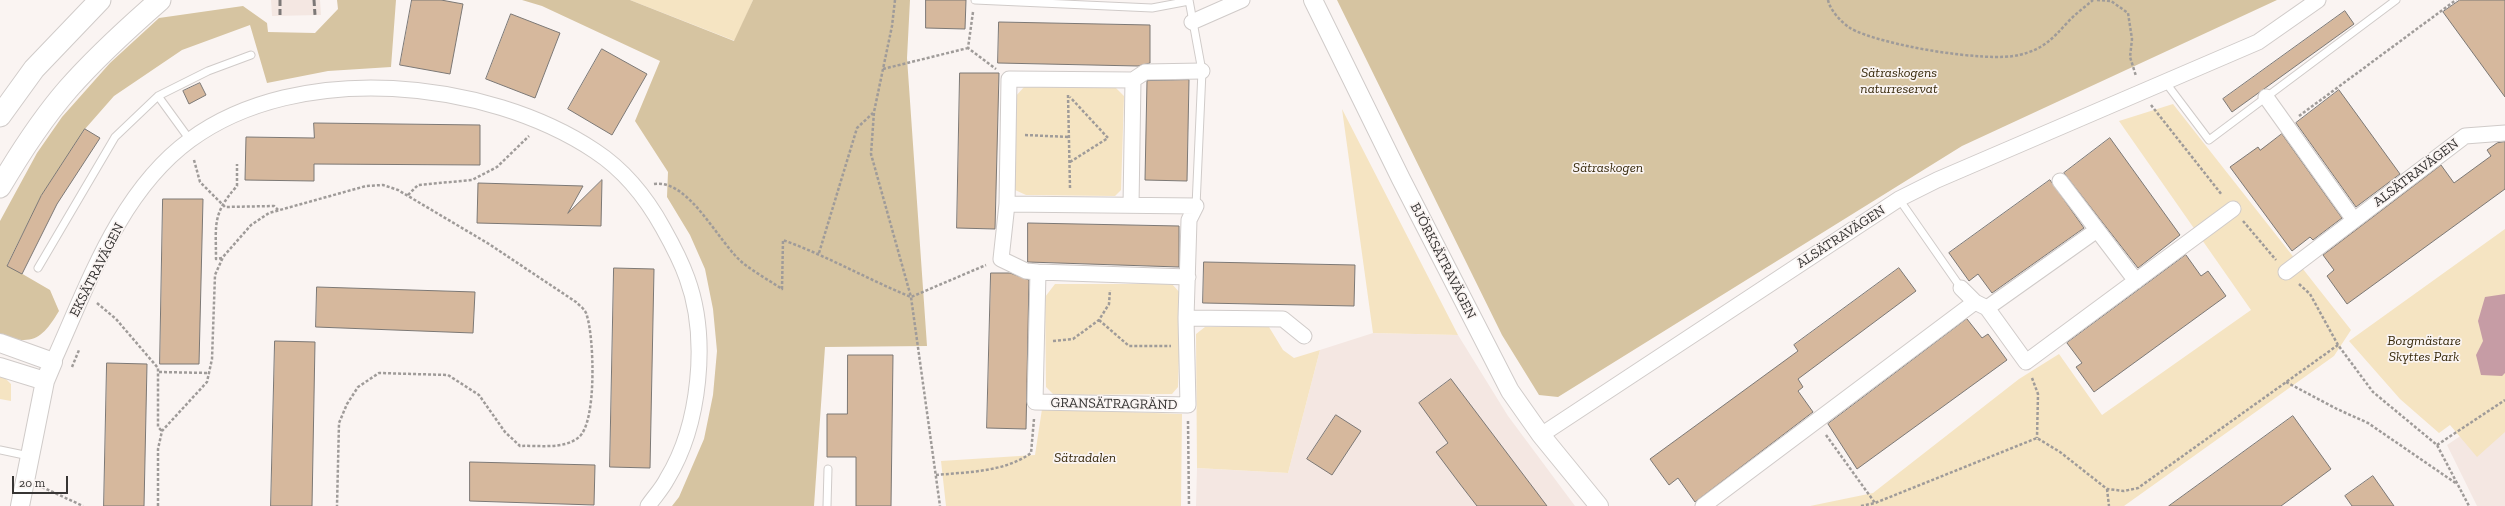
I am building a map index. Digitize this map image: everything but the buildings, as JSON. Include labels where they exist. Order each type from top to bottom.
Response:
[{"type":"main road","points":[[0,116],[34,69],[100,0]]},
{"type":"main road","points":[[0,187],[21,153],[67,90],[117,39],[160,0]]},
{"type":"street","points":[[1192,22],[1242,0]]},
{"type":"street","name":"BJÖRKSÄTRAVÄGEN","points":[[1313,0],[1401,179],[1510,391],[1541,435],[1599,506]]},
{"type":"street","name":"ALSÄTRAVÄGEN","points":[[1541,435],[1899,199],[1938,180],[2166,83],[2258,42],[2318,0]]},
{"type":"street","points":[[1188,277],[1026,271],[1001,259],[1007,204],[1009,79],[1133,80],[1145,72],[1202,71]]},
{"type":"street","points":[[1131,205],[1133,80]]},
{"type":"street","name":"EKSÄTRAVÄGEN","points":[[20,506],[45,381],[108,242],[142,188],[164,163],[190,140],[234,114],[288,97],[344,89],[403,89],[462,97],[536,120],[598,152],[636,186],[673,245],[688,280],[698,324],[699,372],[689,429],[668,479],[648,506]]},
{"type":"street","points":[[2266,97],[2354,220]]},
{"type":"street","name":"ALSÄTRAVÄGEN","points":[[2286,272],[2465,136],[2505,133]]},
{"type":"street","points":[[2060,181],[2136,281]]},
{"type":"street","points":[[1007,204],[1196,206]]},
{"type":"street","name":"GRANSÄTRAGRÄND","points":[[1038,272],[1035,402],[1188,405],[1186,318],[1189,220],[1196,206]]},
{"type":"street","points":[[1961,288],[1981,305],[2026,362],[2233,209]]},
{"type":"street","points":[[1703,506],[1816,422],[1981,305],[2097,230]]},
{"type":"street","points":[[1186,318],[1283,319],[1304,336]]},
{"type":"street","points":[[0,343],[53,362]]},
{"type":"street","points":[[0,367],[45,381]]},
{"type":"lane","name":"GRANSÄTRAGRÄND","points":[[974,3],[1099,3],[1152,8],[1189,0],[1202,71],[1196,206]]},
{"type":"lane","points":[[2166,83],[2209,140],[2396,0]]},
{"type":"lane","points":[[38,268],[115,137],[158,96],[208,71],[251,55]]},
{"type":"lane","points":[[158,96],[190,140]]},
{"type":"lane","points":[[1899,199],[1961,288]]},
{"type":"lane","points":[[0,450],[29,456]]},
{"type":"lane","points":[[827,506],[828,469]]},
{"type":"path","points":[[895,0],[874,112],[871,154],[910,297],[940,506]]},
{"type":"path","points":[[1828,0],[1829,8],[1850,28],[1886,42],[1932,51],[1987,56],[2018,56],[2041,48],[2093,0]]},
{"type":"path","points":[[2097,0],[2111,1],[2128,13],[2132,39],[2130,57],[2142,93],[2233,209],[2286,272],[2310,294],[2338,345],[2373,392],[2437,445],[2468,506]]},
{"type":"path","points":[[2286,125],[2456,0]]},
{"type":"path","points":[[968,48],[974,3]]},
{"type":"path","points":[[883,70],[968,48]]},
{"type":"path","points":[[968,48],[1009,79]]},
{"type":"path","points":[[1068,79],[1070,205]]},
{"type":"path","points":[[1068,94],[1108,138],[1069,162]]},
{"type":"path","points":[[819,253],[857,128],[874,112]]},
{"type":"path","points":[[408,195],[418,185],[472,180],[497,167],[531,135],[523,132]]},
{"type":"path","points":[[1008,134],[1069,137]]},
{"type":"path","points":[[189,164],[199,156]]},
{"type":"path","points":[[194,159],[200,182],[225,207],[274,206],[278,210]]},
{"type":"path","points":[[223,258],[216,259],[216,218],[222,205],[237,186],[237,164]]},
{"type":"path","points":[[636,186],[663,183],[691,199],[711,228],[743,263],[782,289],[783,240],[819,253],[861,276],[910,297],[1001,259]]},
{"type":"path","points":[[158,506],[158,449],[162,431],[172,417],[197,395],[207,382],[212,359],[215,275],[223,258],[251,225],[269,212],[366,186],[383,186],[398,190],[408,195],[570,297],[587,314],[591,332],[591,382],[586,427],[579,437],[567,444],[520,446],[505,432],[480,395],[448,375],[379,373],[358,388],[347,404],[339,423],[337,506]]},
{"type":"path","points":[[1036,342],[1074,339],[1099,320],[1109,304],[1111,274]]},
{"type":"path","points":[[94,311],[100,297]]},
{"type":"path","points":[[97,303],[147,353],[159,372],[158,427],[162,431]]},
{"type":"path","points":[[1099,320],[1129,346],[1187,347]]},
{"type":"path","points":[[2037,438],[2060,452],[2106,489],[2124,491],[2138,488],[2338,345]]},
{"type":"path","points":[[71,368],[80,347]]},
{"type":"path","points":[[2026,362],[2038,394],[2037,438]]},
{"type":"path","points":[[159,372],[209,373]]},
{"type":"path","points":[[2286,382],[2337,409],[2368,422],[2457,485]]},
{"type":"path","points":[[2437,445],[2505,400]]},
{"type":"path","points":[[1188,405],[1189,506]]},
{"type":"path","points":[[1816,422],[1875,503]]},
{"type":"path","points":[[936,475],[990,469],[1021,460],[1031,453],[1033,432]]},
{"type":"path","points":[[1861,506],[1875,503],[2037,438]]},
{"type":"path","points":[[40,486],[83,506]]},
{"type":"path","points":[[2106,489],[2109,506]]},
{"type":"shaded area","points":[[271,0],[320,0],[321,15],[272,16]]},
{"type":"shaded area","points":[[2505,294],[2505,373],[2502,376],[2481,375],[2476,355],[2483,341],[2478,321],[2485,297]]},
{"type":"shaded area","points":[[1373,333],[1458,335],[1508,416],[1575,506],[1196,506],[1197,468],[1288,473],[1320,350]]},
{"type":"shaded area","points":[[2505,406],[2505,506],[2477,506],[2447,445]]},
{"type":"green space","points":[[337,0],[396,0],[391,67],[328,71],[267,83],[250,25],[182,50],[114,96],[85,129],[41,196],[7,265],[50,290],[59,311],[42,334],[36,338],[21,340],[0,335],[0,221],[37,153],[62,117],[110,63],[159,18],[243,6],[267,23],[268,32],[315,33],[338,9]]},
{"type":"green space","points":[[522,0],[630,0],[734,41],[753,0],[910,0],[907,58],[927,346],[825,347],[814,506],[672,506],[679,497],[704,439],[713,395],[717,351],[713,309],[705,269],[690,235],[667,197],[668,172],[635,121],[660,61],[542,6]]},
{"type":"green space","points":[[630,0],[753,0],[735,41]]},
{"type":"green space","name":"Sätraskogen","points":[[1337,0],[2277,0],[1962,146],[1558,397],[1539,395],[1502,335]]},
{"type":"green space","points":[[1024,87],[1115,87],[1124,96],[1121,190],[1115,196],[1026,195],[1015,190],[1015,97]]},
{"type":"green space","points":[[2173,104],[2351,330],[2334,356],[2124,506],[1810,506],[1873,493],[2019,379],[2059,354],[2102,415],[2251,310],[2119,121]]},
{"type":"green space","points":[[1342,109],[1458,335],[1373,333]]},
{"type":"green space","name":"Borgmästare Skyttes Park","points":[[2505,229],[2505,432],[2477,457],[2450,425],[2439,433],[2400,399],[2349,341]]},
{"type":"green space","points":[[1055,284],[1172,284],[1181,294],[1178,387],[1172,394],[1054,395],[1046,387],[1045,297]]},
{"type":"green space","points":[[1205,327],[1269,327],[1283,350],[1294,358],[1320,350],[1288,473],[1197,468],[1196,334]]},
{"type":"green space","points":[[0,373],[11,384],[11,401],[0,399]]},
{"type":"green space","name":"Sätradalen","points":[[1042,409],[1182,414],[1181,506],[946,506],[941,461],[1035,455]]},
{"type":"railway","points":[[280,0],[280,15]]},
{"type":"railway","points":[[314,0],[315,15]]},
{"type":"park label","name":"Sätraskogens naturreservat","points":[[1899,82]]}]
